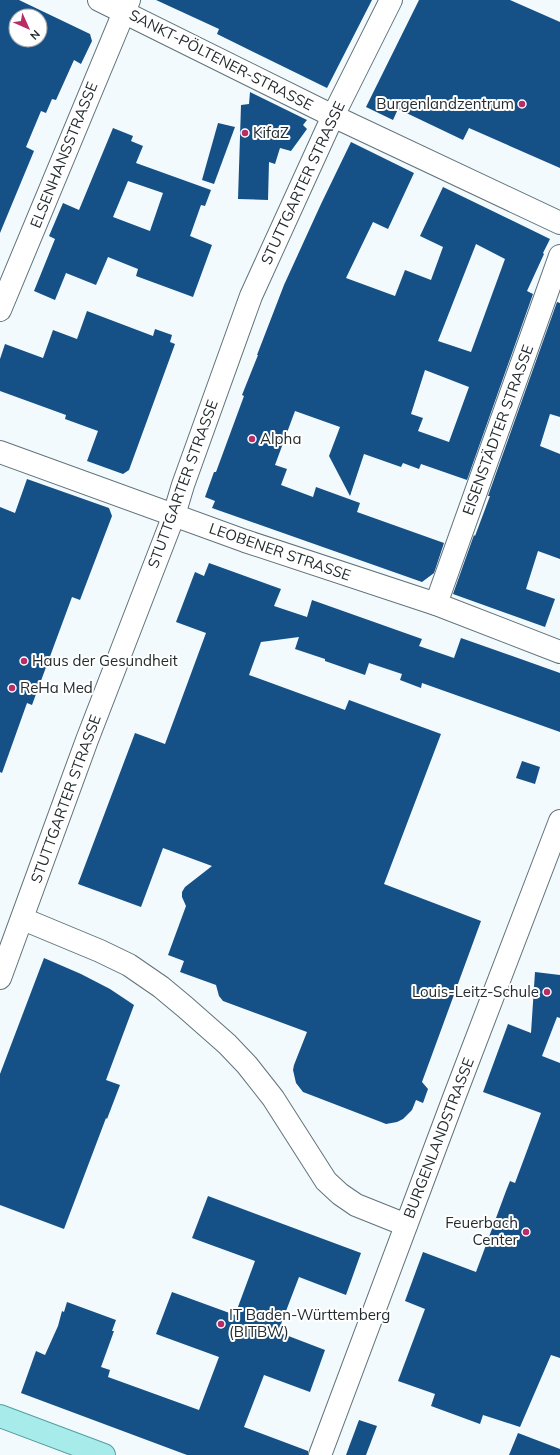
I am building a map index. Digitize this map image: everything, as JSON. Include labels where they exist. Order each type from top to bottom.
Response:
[{"type":"main road","points":[[0,1416],[104,1455]]},
{"type":"street","name":"SANKT-PÖLTENER-STRASSE","points":[[99,0],[127,6],[333,116],[560,223]]},
{"type":"street","name":"STUTTGARTER STRASSE","points":[[0,978],[87,740],[174,514],[251,296],[333,116],[391,0]]},
{"type":"street","name":"ELSENHANSSTRASSE","points":[[0,310],[127,6]]},
{"type":"street","name":"EISENSTÄDTER STRASSE","points":[[436,604],[560,256]]},
{"type":"street","name":"LEOBENER STRASSE","points":[[0,452],[245,541],[436,604],[560,652]]},
{"type":"street","name":"BURGENLANDSTRASSE","points":[[320,1455],[560,821]]},
{"type":"street","points":[[22,919],[100,951],[129,965],[161,987],[227,1044],[247,1065],[273,1098],[326,1180],[340,1194],[356,1205],[406,1225]]},
{"type":"building","points":[[0,0],[19,0],[36,8],[8,8],[8,48],[48,48],[48,14],[90,34],[92,41],[81,64],[74,60],[56,100],[52,99],[46,113],[41,111],[26,147],[34,151],[0,233]]},
{"type":"building","points":[[156,0],[372,0],[327,88],[217,34],[219,29]]},
{"type":"building","points":[[419,0],[510,0],[560,22],[560,168],[469,128],[463,140],[398,109],[393,120],[366,107]]},
{"type":"building","points":[[250,92],[307,120],[303,125],[307,129],[291,151],[280,148],[275,164],[269,162],[268,200],[238,199],[241,105],[249,104]]},
{"type":"building","points":[[218,123],[235,127],[214,184],[202,180]]},
{"type":"building","points":[[113,128],[133,136],[131,141],[143,146],[136,163],[211,190],[205,206],[201,205],[190,236],[212,245],[193,297],[136,276],[138,269],[108,257],[96,285],[66,273],[55,300],[34,291],[55,239],[49,236],[63,203],[79,210]],"holes":[[[128,181],[163,193],[150,231],[113,217]]]},
{"type":"building","points":[[351,142],[414,173],[388,229],[373,222],[346,278],[395,296],[405,270],[431,280],[443,247],[420,236],[443,187],[550,239],[527,291],[533,294],[467,480],[421,464],[419,469],[403,463],[401,467],[364,454],[350,496],[329,456],[340,427],[295,411],[275,465],[287,469],[281,485],[313,497],[316,487],[360,503],[357,512],[444,543],[434,573],[422,582],[212,508],[215,501],[205,497],[214,472],[216,472],[244,396],[242,395],[284,285]],"holes":[[[476,244],[505,259],[471,352],[438,341]],[[425,370],[469,387],[449,442],[418,431],[423,418],[411,414]]]},
{"type":"building","points":[[557,302],[560,303],[560,417],[550,414],[540,446],[560,454],[560,559],[538,551],[526,589],[555,599],[545,627],[453,594],[490,496],[488,496]]},
{"type":"building","points":[[87,311],[153,336],[155,329],[172,335],[170,342],[175,344],[129,470],[123,474],[87,461],[98,431],[65,419],[66,415],[0,391],[0,359],[5,344],[43,358],[53,330],[77,339]]},
{"type":"building","points":[[27,479],[109,508],[112,516],[80,600],[72,597],[32,705],[27,703],[2,773],[0,772],[0,507],[15,513]]},
{"type":"building","points":[[209,563],[281,589],[274,606],[307,617],[312,600],[422,639],[419,646],[454,658],[461,638],[560,673],[560,732],[422,683],[421,688],[400,680],[402,674],[369,663],[365,675],[325,661],[325,659],[295,649],[299,637],[261,642],[249,675],[345,710],[349,700],[441,734],[384,884],[481,921],[422,1082],[428,1089],[423,1103],[416,1100],[412,1110],[403,1119],[397,1122],[386,1124],[303,1092],[296,1083],[293,1070],[307,1032],[223,1001],[219,996],[216,985],[180,972],[184,961],[168,955],[186,906],[182,897],[182,892],[185,887],[212,866],[163,848],[141,907],[78,884],[135,733],[165,744],[206,633],[176,622],[195,572],[204,576]]},
{"type":"building","points":[[522,761],[540,767],[535,784],[516,778]]},
{"type":"building","points":[[44,958],[81,974],[110,989],[134,1005],[106,1080],[120,1085],[64,1229],[0,1205],[0,1074]]},
{"type":"building","points":[[535,972],[560,975],[560,1018],[557,1017],[542,1056],[560,1063],[560,1358],[551,1355],[520,1427],[483,1415],[480,1424],[431,1406],[435,1394],[398,1381],[425,1309],[405,1301],[423,1252],[476,1272],[510,1181],[515,1183],[541,1113],[483,1092],[508,1024],[531,1033]]},
{"type":"building","name":"IT Baden-Württemberg (BITBW)","points":[[208,1196],[361,1253],[346,1295],[299,1277],[278,1332],[325,1350],[310,1392],[264,1375],[244,1427],[308,1451],[308,1455],[187,1455],[21,1393],[36,1351],[45,1355],[67,1302],[116,1320],[112,1331],[114,1331],[101,1367],[110,1370],[108,1377],[199,1410],[219,1357],[156,1334],[172,1292],[235,1315],[255,1261],[192,1238]]},
{"type":"building","points":[[359,1420],[377,1426],[366,1455],[346,1455]]},
{"type":"building","points":[[518,1433],[560,1449],[560,1455],[509,1455]]},
{"type":"place","name":"Burgenlandzentrum","points":[[522,104]]},
{"type":"place","name":"KifaZ","points":[[245,133]]},
{"type":"place","name":"Alpha","points":[[252,439]]},
{"type":"place","name":"Haus der Gesundheit","points":[[24,661]]},
{"type":"place","name":"ReHa Med","points":[[12,688]]},
{"type":"place","name":"Louis-Leitz-Schule","points":[[547,992]]},
{"type":"place","name":"Feuerbach Center","points":[[526,1232]]},
{"type":"place","name":"IT Baden-Württemberg (BITBW)","points":[[221,1324]]}]
